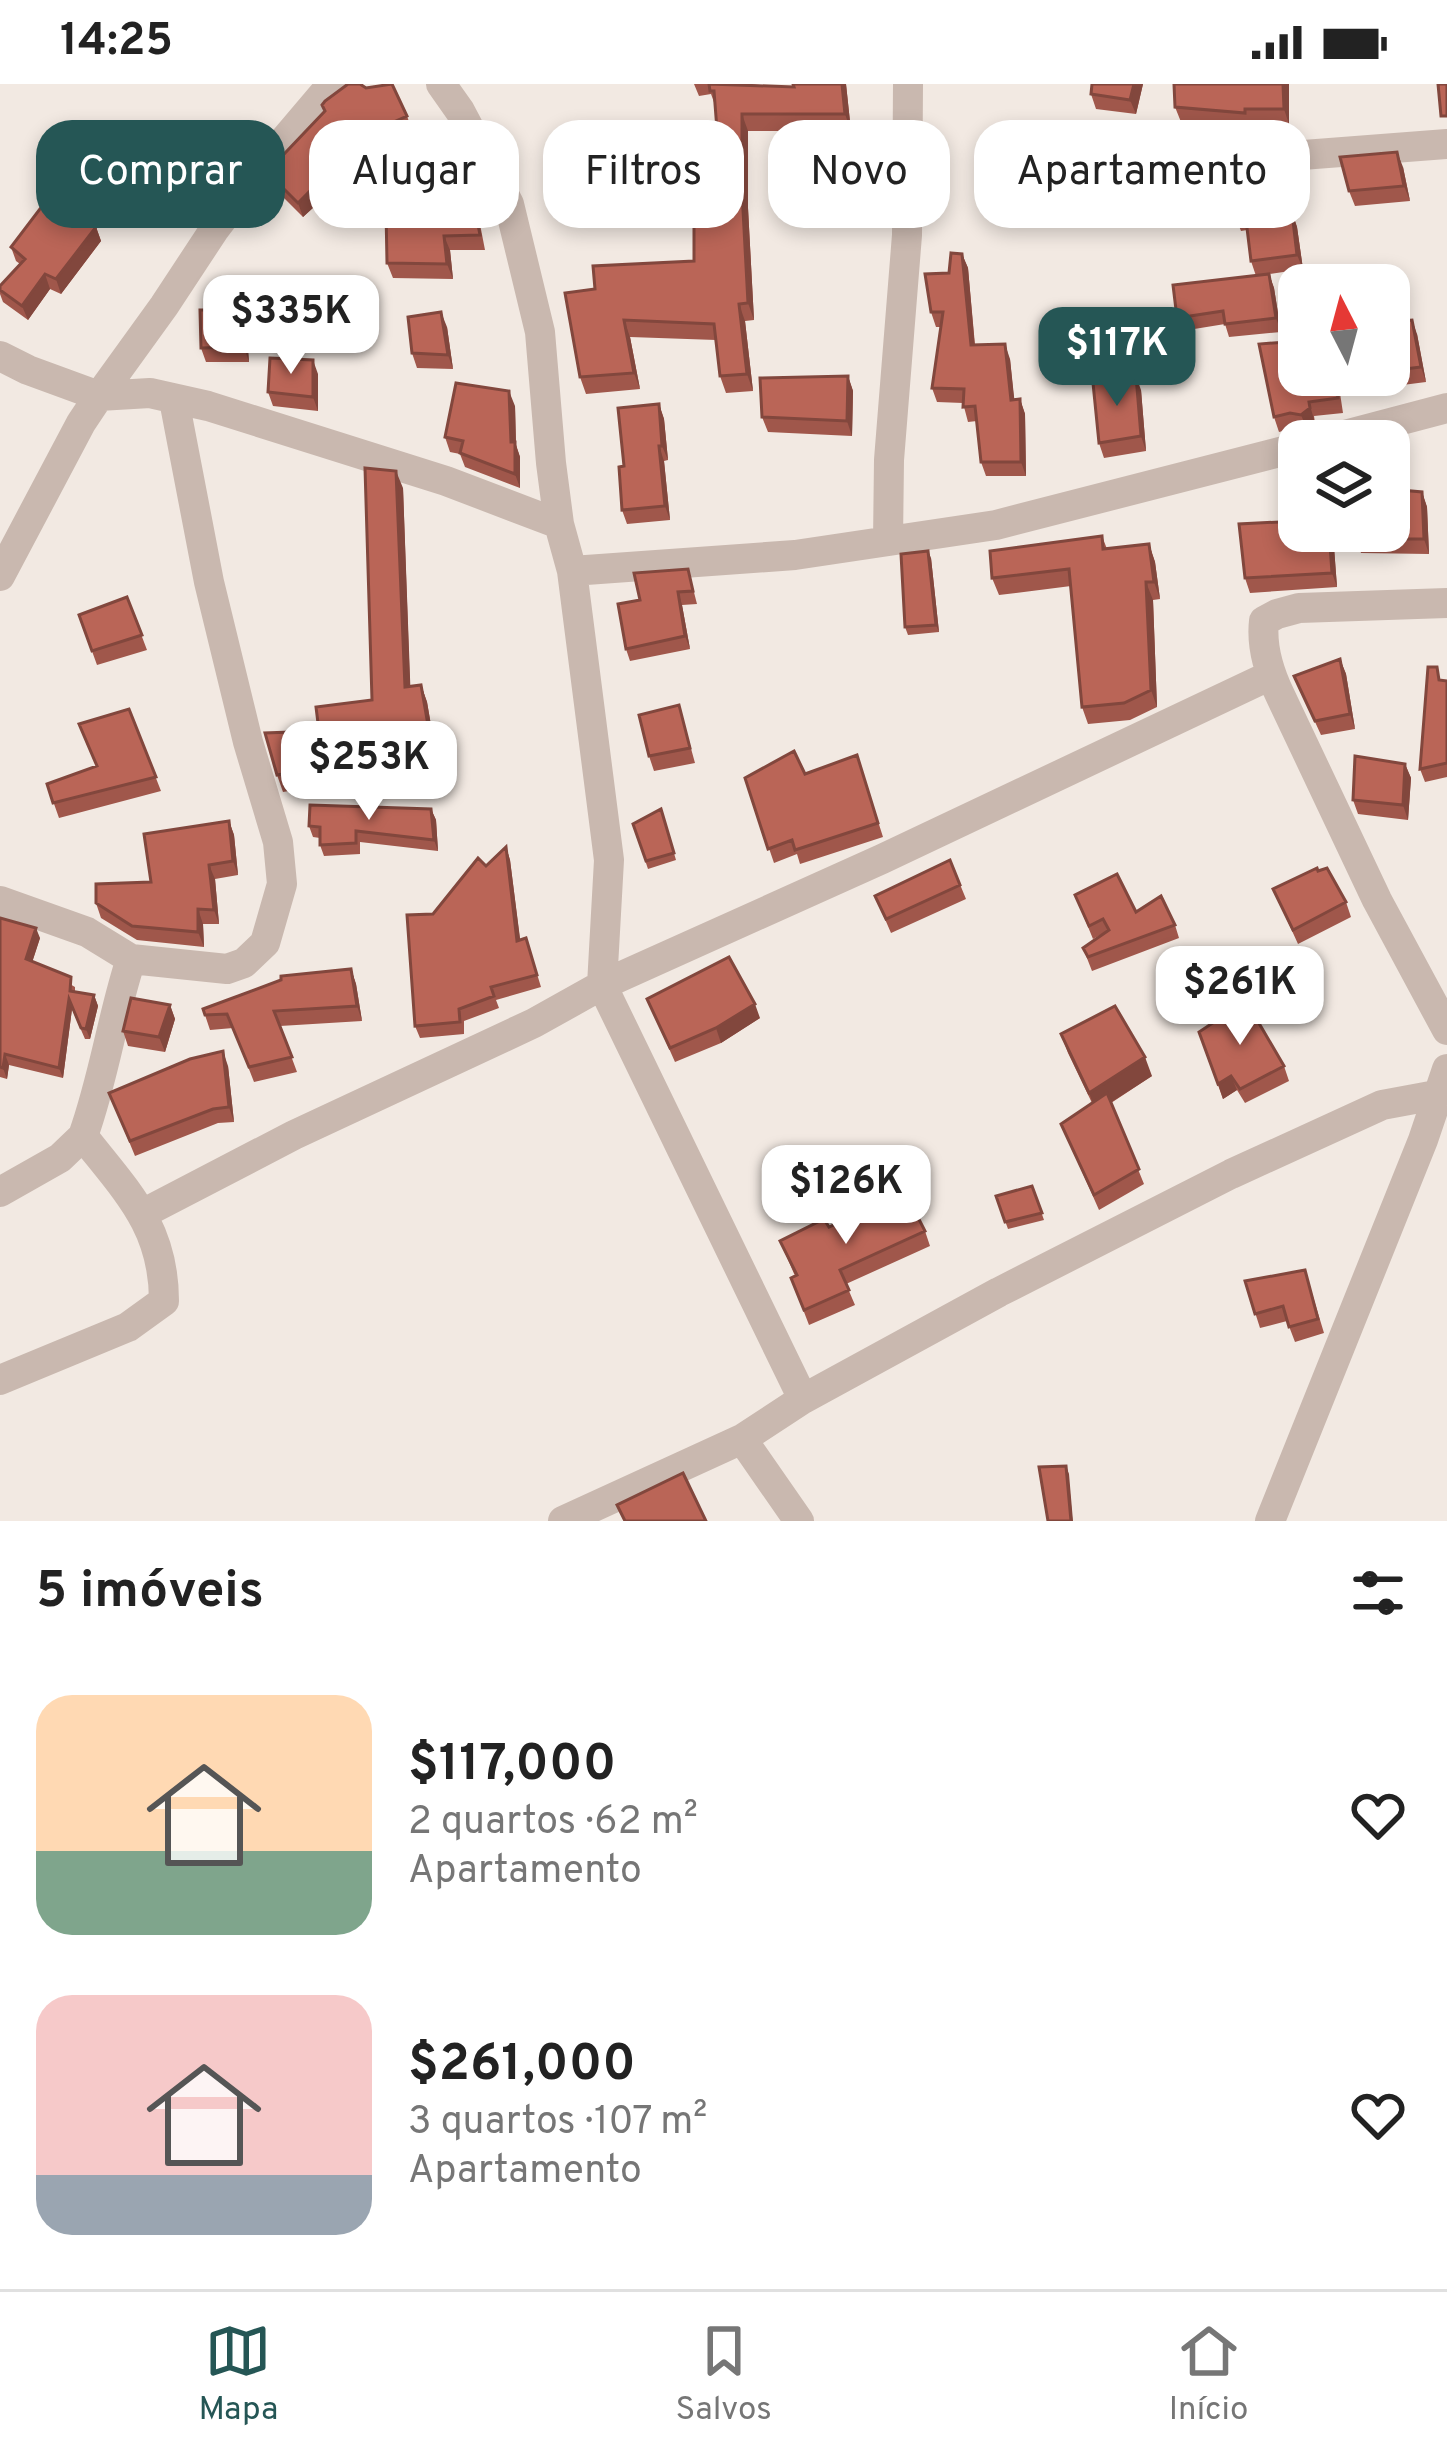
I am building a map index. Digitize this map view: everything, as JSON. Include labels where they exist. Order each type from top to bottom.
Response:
[{"type":"street","points":[[0,576],[99,396],[214,230],[332,84]]},
{"type":"street","points":[[441,84],[509,203],[541,332],[551,463],[559,524],[572,571],[608,860],[602,985],[803,1400]]},
{"type":"street","points":[[888,541],[889,460],[907,235],[908,84]]},
{"type":"street","points":[[1310,154],[1447,144]]},
{"type":"street","points":[[0,356],[99,396],[149,393],[208,406],[446,481],[559,524]]},
{"type":"street","points":[[0,901],[87,932],[131,959],[227,968],[244,963],[266,943],[282,884],[278,842],[209,582],[174,400]]},
{"type":"street","points":[[1402,420],[1447,408]]},
{"type":"street","points":[[572,571],[795,555],[996,525],[1278,452]]},
{"type":"street","points":[[1447,603],[1299,608],[1264,622],[1262,635],[1271,675],[1377,900],[1447,1030]]},
{"type":"street","points":[[144,1213],[294,1135],[534,1023],[602,985],[1271,675]]},
{"type":"street","points":[[0,1192],[60,1158],[83,1136],[131,959]]},
{"type":"street","points":[[563,1521],[742,1439],[803,1400],[1000,1292],[1231,1174],[1442,1082]]},
{"type":"street","points":[[1270,1521],[1442,1082]]},
{"type":"street","points":[[0,1380],[128,1327],[164,1301],[164,1273],[144,1213],[83,1136]]},
{"type":"street","points":[[742,1439],[799,1521]]},
{"type":"building","points":[[348,84],[366,88],[392,84],[407,116],[398,120],[316,120],[325,111],[325,101]]},
{"type":"building","points":[[709,84],[842,84],[845,114],[742,114],[742,120],[716,120],[714,91]]},
{"type":"building","points":[[1092,84],[1134,84],[1130,100],[1091,94]]},
{"type":"building","points":[[1174,84],[1283,84],[1284,109],[1245,109],[1245,113],[1175,107]]},
{"type":"building","points":[[1438,84],[1447,84],[1447,116],[1441,116]]},
{"type":"building","points":[[309,128],[309,192],[298,203],[285,190],[285,153]]},
{"type":"building","points":[[1397,152],[1404,186],[1349,191],[1340,157]]},
{"type":"building","points":[[36,214],[36,228],[95,228],[56,279],[45,274],[22,306],[0,290],[25,259],[11,247]]},
{"type":"building","points":[[386,228],[479,228],[480,235],[444,236],[447,264],[387,263]]},
{"type":"building","points":[[694,228],[744,228],[748,303],[739,304],[747,374],[720,376],[714,324],[624,320],[634,373],[580,377],[565,293],[595,289],[593,266],[694,261]]},
{"type":"building","points":[[1247,228],[1294,228],[1297,255],[1251,261]]},
{"type":"building","points":[[951,253],[962,254],[971,345],[1005,344],[1011,400],[1020,399],[1021,462],[981,462],[975,406],[963,407],[964,389],[932,388],[943,312],[931,312],[925,274],[949,273]]},
{"type":"building","points":[[1269,274],[1276,318],[1225,324],[1223,311],[1177,318],[1173,285]]},
{"type":"building","points":[[200,310],[240,310],[244,347],[201,348]]},
{"type":"building","points":[[441,312],[448,355],[412,353],[408,317]]},
{"type":"building","points":[[1410,320],[1421,367],[1410,368]]},
{"type":"building","points":[[1278,343],[1278,396],[1338,398],[1309,402],[1310,408],[1301,415],[1274,417],[1259,344]]},
{"type":"building","points":[[270,358],[313,360],[313,397],[268,392]]},
{"type":"building","points":[[848,376],[847,421],[762,417],[760,378]]},
{"type":"building","points":[[1136,376],[1141,436],[1099,443],[1093,383]]},
{"type":"building","points":[[456,383],[509,391],[515,474],[460,453],[463,441],[445,437]]},
{"type":"building","points":[[659,404],[665,506],[622,510],[619,467],[624,466],[618,408]]},
{"type":"building","points":[[365,468],[396,471],[405,687],[421,685],[432,748],[277,775],[265,733],[319,731],[316,707],[372,700]]},
{"type":"building","points":[[1410,491],[1422,492],[1424,539],[1410,539]]},
{"type":"building","points":[[1278,522],[1278,552],[1330,552],[1332,573],[1245,578],[1239,524]]},
{"type":"building","points":[[1102,536],[1103,549],[1149,544],[1154,582],[1146,582],[1151,690],[1124,703],[1082,707],[1069,569],[992,578],[990,551]]},
{"type":"building","points":[[928,551],[936,625],[905,627],[901,554]]},
{"type":"building","points":[[688,569],[693,591],[678,592],[685,636],[626,649],[618,604],[640,600],[634,573]]},
{"type":"building","points":[[127,597],[142,635],[92,651],[79,615]]},
{"type":"building","points":[[1340,659],[1350,714],[1315,721],[1294,676]]},
{"type":"building","points":[[1428,667],[1437,667],[1439,680],[1447,681],[1447,763],[1420,769]]},
{"type":"building","points":[[679,705],[690,748],[649,756],[639,715]]},
{"type":"building","points":[[129,709],[156,777],[53,803],[47,784],[97,766],[79,724]]},
{"type":"building","points":[[794,751],[805,774],[857,755],[878,823],[795,850],[792,840],[768,849],[745,778]]},
{"type":"building","points":[[1355,756],[1405,764],[1403,805],[1353,800]]},
{"type":"building","points":[[310,805],[431,809],[434,840],[356,831],[356,843],[320,845],[320,827],[309,826]]},
{"type":"building","points":[[661,809],[674,853],[646,861],[633,824]]},
{"type":"building","points":[[229,821],[233,861],[209,865],[214,910],[198,909],[198,932],[132,926],[96,903],[96,884],[151,882],[144,834]]},
{"type":"building","points":[[506,847],[517,941],[526,938],[537,975],[491,987],[494,996],[459,1009],[460,1022],[415,1026],[407,915],[433,914],[478,858],[486,866]]},
{"type":"building","points":[[950,860],[960,885],[886,919],[875,896]]},
{"type":"building","points":[[1317,868],[1327,868],[1346,902],[1293,930],[1273,889]]},
{"type":"building","points":[[1117,874],[1136,912],[1161,896],[1175,925],[1088,957],[1083,948],[1109,930],[1103,919],[1089,926],[1075,895]]},
{"type":"building","points":[[0,918],[36,928],[26,959],[71,977],[70,991],[94,995],[86,1029],[81,1028],[69,999],[59,1068],[5,1054],[0,1067]]},
{"type":"building","points":[[729,957],[755,1004],[670,1048],[647,999]]},
{"type":"building","points":[[351,969],[357,1006],[274,1011],[292,1057],[249,1067],[227,1014],[205,1015],[203,1009],[281,980],[281,976]]},
{"type":"building","points":[[131,998],[170,1005],[159,1037],[123,1031]]},
{"type":"building","points":[[1246,1001],[1284,1066],[1240,1089],[1231,1076],[1218,1084],[1199,1032]]},
{"type":"building","points":[[1115,1006],[1145,1057],[1089,1093],[1061,1034]]},
{"type":"building","points":[[223,1051],[229,1107],[130,1141],[109,1093],[190,1059]]},
{"type":"building","points":[[1107,1093],[1139,1169],[1094,1195],[1061,1124]]},
{"type":"building","points":[[1032,1186],[1042,1213],[1005,1222],[996,1196]]},
{"type":"building","points":[[905,1192],[925,1231],[840,1270],[849,1290],[804,1310],[791,1278],[797,1275],[780,1241],[824,1219],[829,1227]]},
{"type":"building","points":[[1305,1270],[1318,1319],[1289,1327],[1283,1306],[1255,1314],[1245,1281]]},
{"type":"building","points":[[1066,1466],[1071,1521],[1048,1521],[1039,1467]]},
{"type":"building","points":[[683,1473],[706,1521],[625,1521],[617,1505]]}]
